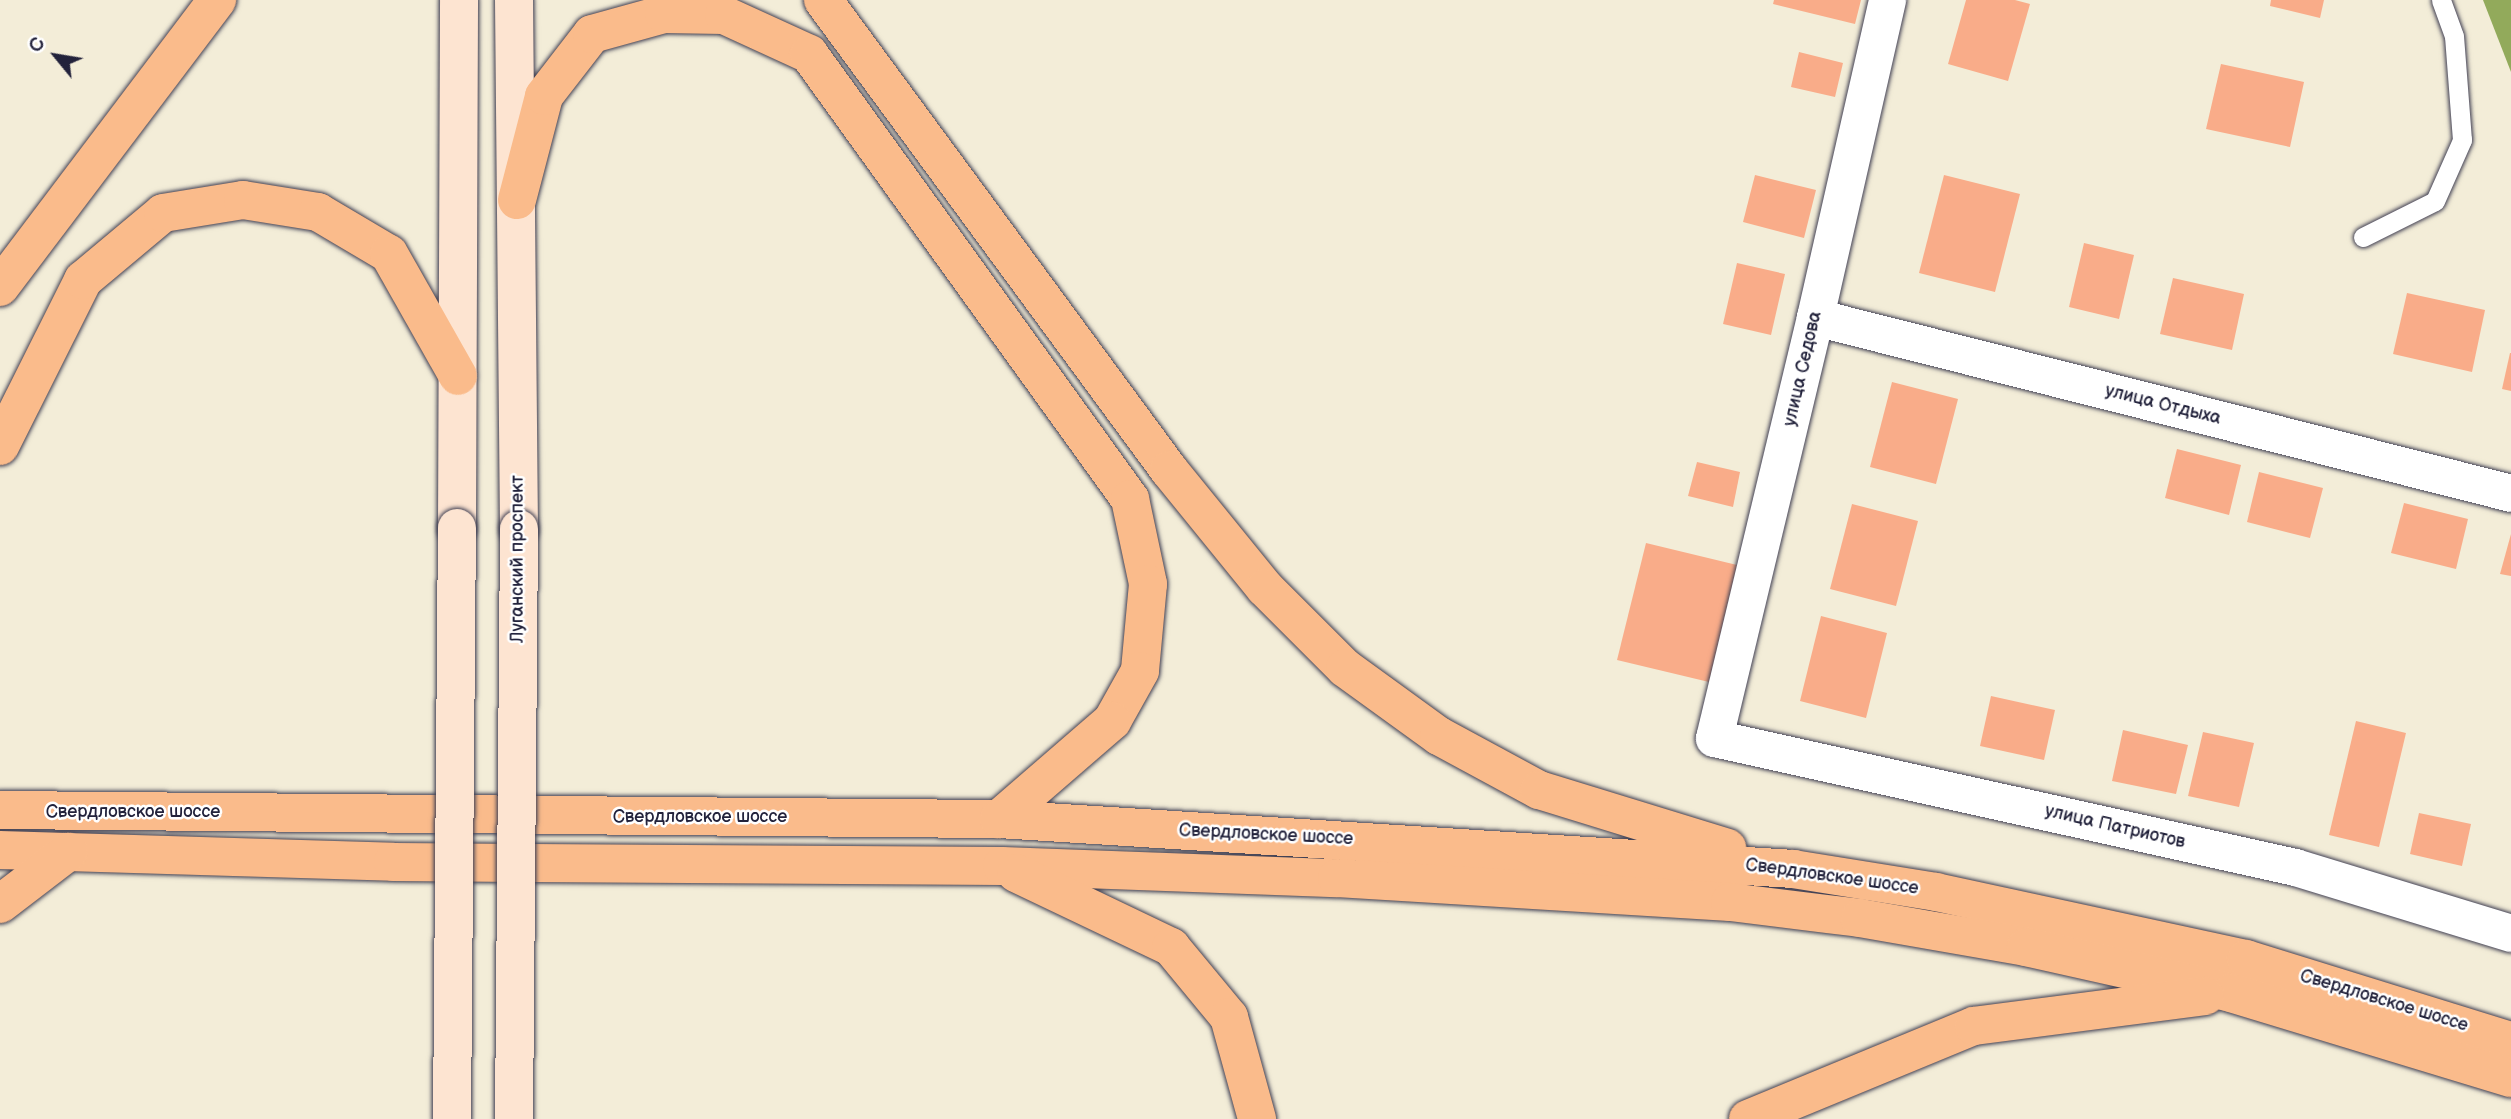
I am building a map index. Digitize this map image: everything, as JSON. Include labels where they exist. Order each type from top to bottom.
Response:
[{"type":"main road","points":[[0,287],[217,0]]},
{"type":"main road","points":[[452,1119],[459,0]]},
{"type":"main road","name":"Луганский проспект","points":[[514,0],[519,529],[514,1119]]},
{"type":"main road","points":[[823,0],[1169,470],[1265,588],[1345,668],[1439,736],[1539,790],[1793,869]]},
{"type":"main road","points":[[517,200],[544,96],[592,34],[664,15],[724,15],[809,54],[1130,499],[1148,584],[1140,671],[1112,721],[999,819]]},
{"type":"main road","points":[[0,446],[83,280],[163,213],[243,200],[318,212],[389,254],[458,376]]},
{"type":"main road","name":"Свердловское шоссе","points":[[0,810],[999,819],[1793,869],[1936,892],[2246,959],[2511,1041]]},
{"type":"main road","name":"Свердловское шоссе","points":[[0,850],[393,862],[1002,866],[1336,878],[1730,902],[1860,918],[2026,947],[2231,993],[2511,1078]]},
{"type":"main road","points":[[0,904],[68,852]]},
{"type":"main road","points":[[1002,866],[1171,947],[1229,1017],[1257,1119]]},
{"type":"main road","points":[[1748,1119],[1974,1026],[2231,993]]},
{"type":"street","name":"улица Седова","points":[[1714,738],[1815,317],[1887,0]]},
{"type":"street","name":"улица Отдыха","points":[[1815,317],[2511,494]]},
{"type":"street","name":"улица Патриотов","points":[[1714,738],[2295,867],[2511,933]]},
{"type":"lane","points":[[2363,237],[2435,201],[2462,140],[2454,36],[2441,0]]},
{"type":"green space","points":[[2483,0],[2511,0],[2511,72]]},
{"type":"building","points":[[1774,0],[1861,0],[1855,24],[1773,4]]},
{"type":"building","points":[[1966,0],[2015,0],[2030,4],[2008,81],[1948,64]]},
{"type":"building","points":[[2271,0],[2324,0],[2320,18],[2270,6]]},
{"type":"building","points":[[1799,52],[1843,63],[1835,97],[1791,87]]},
{"type":"building","points":[[2221,64],[2304,82],[2290,147],[2206,129]]},
{"type":"building","points":[[1755,175],[1816,190],[1804,238],[1743,222]]},
{"type":"building","points":[[1944,175],[2020,194],[1995,292],[1919,273]]},
{"type":"building","points":[[2084,243],[2134,255],[2119,319],[2069,307]]},
{"type":"building","points":[[1737,263],[1785,274],[1771,335],[1723,324]]},
{"type":"building","points":[[2173,278],[2244,294],[2232,350],[2160,334]]},
{"type":"building","points":[[2407,293],[2485,310],[2472,372],[2393,354]]},
{"type":"building","points":[[2511,353],[2511,391],[2502,389]]},
{"type":"building","points":[[1892,382],[1958,399],[1936,484],[1870,467]]},
{"type":"building","points":[[2177,449],[2241,465],[2229,515],[2165,498]]},
{"type":"building","points":[[1697,462],[1740,472],[1733,507],[1688,496]]},
{"type":"building","points":[[2259,472],[2323,488],[2310,538],[2247,522]]},
{"type":"building","points":[[2404,503],[2468,519],[2456,569],[2391,553]]},
{"type":"building","points":[[1852,504],[1918,521],[1896,606],[1830,589]]},
{"type":"building","points":[[2511,534],[2511,576],[2500,574]]},
{"type":"building","points":[[1646,543],[1737,565],[1709,682],[1617,660]]},
{"type":"building","points":[[1821,616],[1887,633],[1866,718],[1800,701]]},
{"type":"building","points":[[1991,696],[2055,710],[2044,760],[1980,746]]},
{"type":"building","points":[[2356,721],[2406,733],[2379,847],[2329,835]]},
{"type":"building","points":[[2123,730],[2188,745],[2176,794],[2112,781]]},
{"type":"building","points":[[2203,732],[2254,743],[2239,807],[2188,796]]},
{"type":"building","points":[[2419,813],[2471,824],[2462,866],[2410,854]]}]
